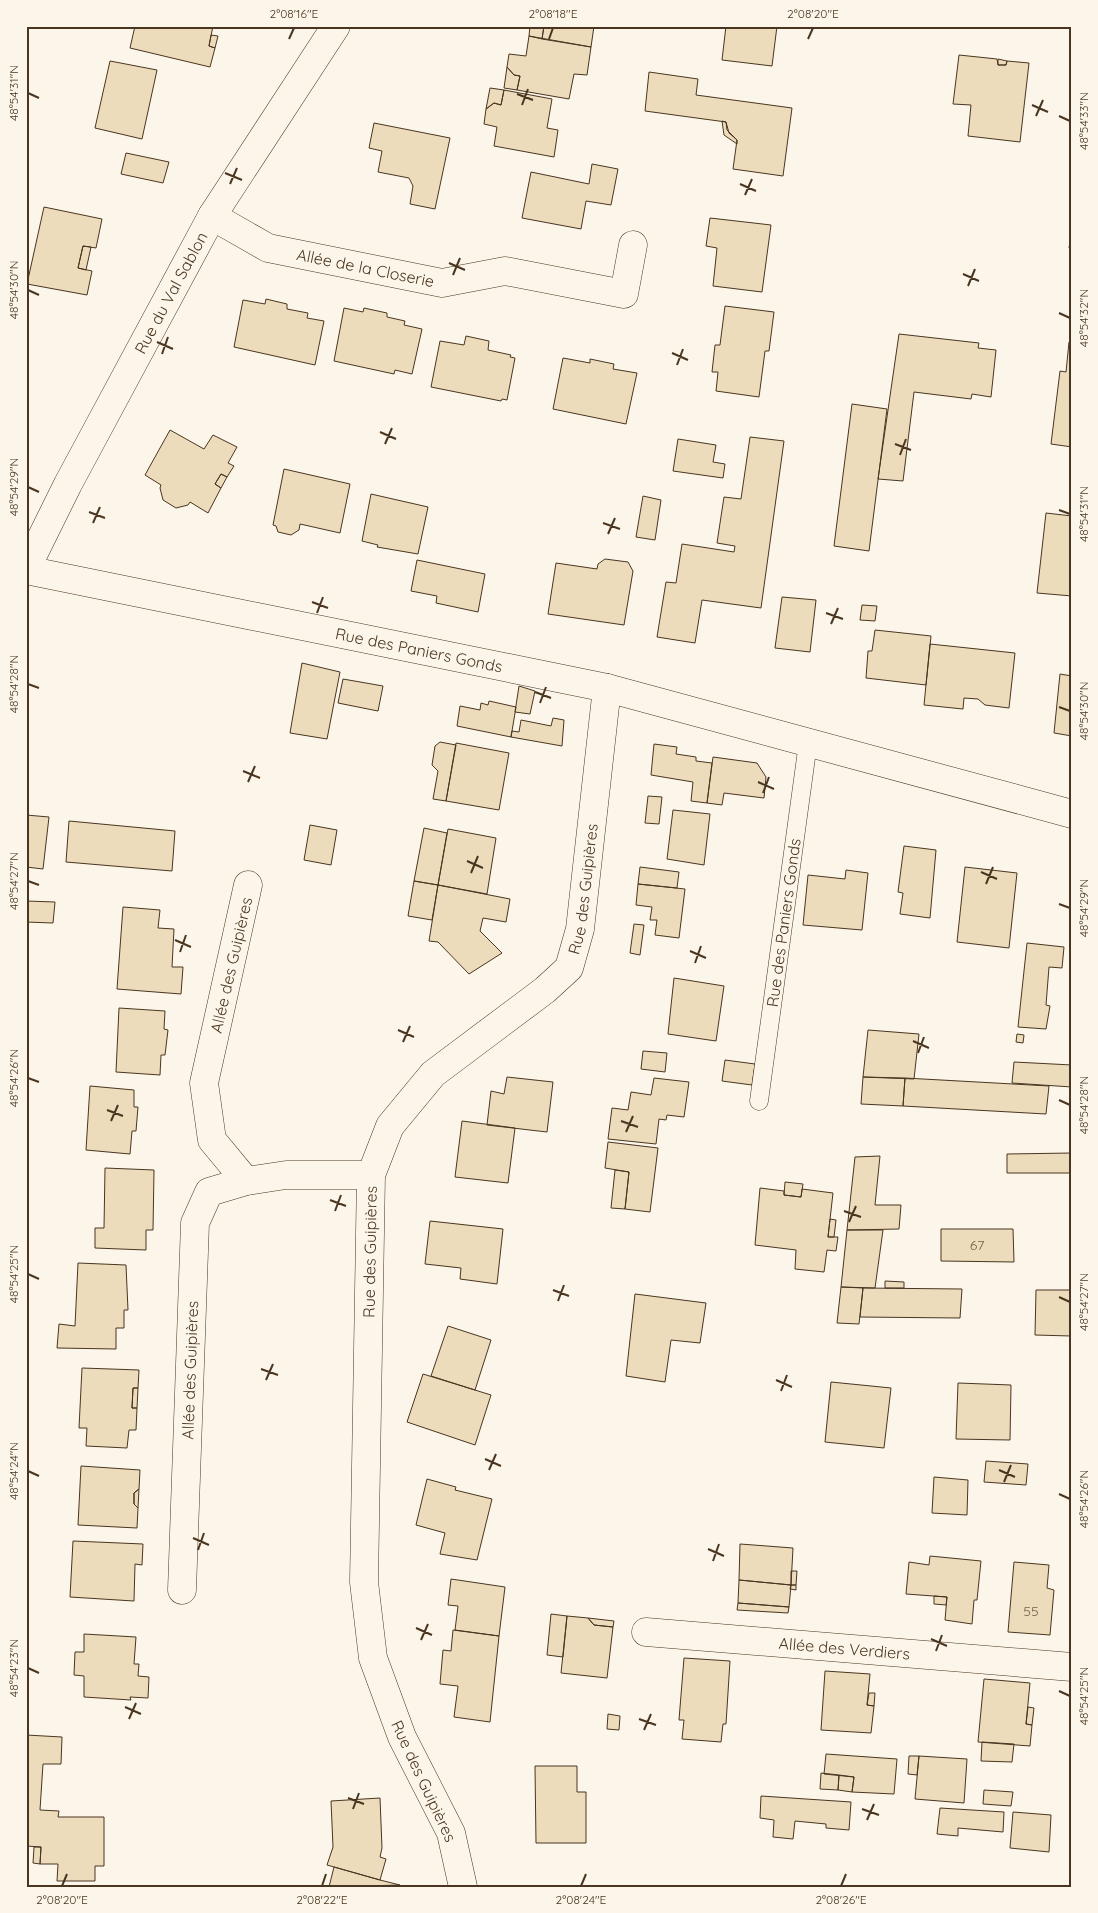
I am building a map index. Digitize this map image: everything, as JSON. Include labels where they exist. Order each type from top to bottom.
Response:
[{"type":"street","name":"Rue du Val Sablon","points":[[26,570],[68,484],[212,216],[336,26]]},
{"type":"street","name":"Allée de la Closerie","points":[[212,216],[268,248],[442,283],[506,271],[624,294],[633,245]]},
{"type":"street","name":"Rue des Paniers Gonds","points":[[26,570],[607,688],[1072,814]]},
{"type":"street","name":"Rue des Guipières","points":[[462,1887],[451,1833],[402,1737],[373,1658],[364,1582],[371,1175],[390,1126],[433,1074],[545,990],[569,968],[580,929],[607,688]]},
{"type":"street","name":"Allée des Guipières","points":[[246,1182],[212,1140],[204,1082],[248,885]]},
{"type":"street","name":"Allée des Guipières","points":[[182,1590],[195,1223],[209,1192],[246,1182],[286,1175],[371,1175]]},
{"type":"street","name":"Allée des Verdiers","points":[[646,1632],[1072,1667]]},
{"type":"lane","name":"Rue des Paniers Gonds","points":[[759,1101],[808,743]]},
{"type":"building","points":[[135,26],[213,26],[209,46],[215,48],[210,67],[130,48]]},
{"type":"building","points":[[530,26],[544,26],[542,39],[529,36]]},
{"type":"building","points":[[544,26],[594,26],[591,47],[542,39]]},
{"type":"building","points":[[726,26],[777,26],[772,66],[722,60]]},
{"type":"building","points":[[211,35],[218,36],[215,48],[209,46]]},
{"type":"building","points":[[529,36],[591,47],[587,75],[574,74],[569,99],[517,90],[520,76],[514,75],[507,67],[509,54],[526,56]]},
{"type":"building","points":[[959,55],[997,59],[998,65],[1006,65],[1007,61],[1029,63],[1020,142],[968,136],[971,105],[953,104]]},
{"type":"building","points":[[998,59],[1007,61],[1006,65],[998,65]]},
{"type":"building","points":[[110,61],[157,70],[142,139],[95,128]]},
{"type":"building","points":[[507,67],[514,75],[520,76],[517,90],[504,88]]},
{"type":"building","points":[[649,72],[698,79],[696,95],[792,108],[783,176],[733,169],[737,140],[729,133],[726,122],[645,111]]},
{"type":"building","points":[[490,88],[504,90],[501,105],[494,103],[486,109]]},
{"type":"building","points":[[504,90],[552,99],[547,128],[558,130],[554,157],[494,146],[497,127],[484,124],[486,109],[494,103],[501,105]]},
{"type":"building","points":[[722,121],[726,122],[727,130],[737,140],[737,144],[724,135]]},
{"type":"building","points":[[374,123],[450,138],[435,209],[410,204],[413,186],[409,178],[378,172],[382,151],[369,148]]},
{"type":"building","points":[[126,153],[169,162],[163,183],[121,174]]},
{"type":"building","points":[[592,164],[618,169],[611,205],[586,201],[581,229],[522,218],[531,172],[589,184]]},
{"type":"building","points":[[44,207],[102,219],[96,248],[83,246],[78,268],[92,271],[87,295],[27,284]]},
{"type":"building","points":[[710,218],[771,225],[762,292],[713,286],[717,248],[706,246]]},
{"type":"building","points":[[1072,228],[1072,248],[1069,248]]},
{"type":"building","points":[[83,246],[91,247],[86,270],[78,268]]},
{"type":"building","points":[[266,299],[287,304],[287,309],[308,313],[307,318],[324,321],[315,365],[234,347],[243,300],[265,304]]},
{"type":"building","points":[[725,306],[774,312],[769,351],[765,351],[759,397],[716,391],[718,372],[712,372],[715,345],[720,345]]},
{"type":"building","points":[[344,308],[363,312],[364,308],[387,313],[387,317],[405,321],[404,325],[422,329],[412,374],[395,370],[394,374],[334,361]]},
{"type":"building","points":[[899,334],[979,343],[978,348],[996,350],[991,397],[972,394],[971,399],[914,392],[903,481],[878,479]]},
{"type":"building","points":[[466,336],[489,341],[488,350],[511,355],[510,357],[515,358],[507,400],[502,399],[501,401],[431,387],[440,341],[464,345]]},
{"type":"building","points":[[1069,342],[1072,342],[1072,447],[1051,444],[1060,371],[1066,372]]},
{"type":"building","points":[[563,358],[590,363],[590,359],[614,364],[613,369],[637,373],[626,424],[553,409]]},
{"type":"building","points":[[852,404],[887,409],[869,551],[834,546]]},
{"type":"building","points":[[170,430],[204,449],[213,435],[237,447],[228,463],[234,466],[227,477],[221,474],[215,484],[221,488],[208,513],[190,502],[188,505],[176,508],[163,500],[161,485],[145,475]]},
{"type":"building","points":[[750,437],[784,441],[761,608],[702,600],[695,643],[657,637],[666,582],[676,583],[682,544],[734,552],[735,546],[717,543],[724,497],[741,499]]},
{"type":"building","points":[[678,439],[716,445],[713,462],[725,464],[723,478],[673,471]]},
{"type":"building","points":[[284,469],[350,484],[340,533],[300,524],[299,530],[291,535],[278,532],[276,526],[273,525]]},
{"type":"building","points":[[221,474],[227,477],[221,488],[215,484]]},
{"type":"building","points":[[371,494],[428,507],[418,554],[377,547],[378,545],[362,541]]},
{"type":"building","points":[[643,496],[661,500],[655,540],[636,537]]},
{"type":"building","points":[[1046,513],[1072,516],[1072,596],[1037,593]]},
{"type":"building","points":[[605,559],[628,562],[633,571],[624,625],[548,614],[556,563],[597,569],[598,564]]},
{"type":"building","points":[[417,560],[485,574],[478,612],[436,603],[437,596],[411,591]]},
{"type":"building","points":[[782,597],[816,600],[810,652],[775,648]]},
{"type":"building","points":[[862,605],[877,606],[875,621],[860,620]]},
{"type":"building","points":[[875,630],[931,636],[926,685],[866,678],[868,651],[872,651]]},
{"type":"building","points":[[930,644],[1015,653],[1009,708],[985,705],[978,699],[964,698],[963,709],[924,705]]},
{"type":"building","points":[[302,663],[340,672],[327,739],[290,733]]},
{"type":"building","points":[[1060,674],[1072,676],[1072,736],[1054,733]]},
{"type":"building","points":[[343,679],[383,686],[378,711],[338,703]]},
{"type":"building","points":[[519,686],[535,691],[530,714],[515,712]]},
{"type":"building","points":[[489,701],[516,707],[511,737],[457,726],[460,706],[480,710],[481,703],[488,705]]},
{"type":"building","points":[[553,718],[564,720],[562,746],[511,737],[512,731],[519,732],[521,720],[551,726]]},
{"type":"building","points":[[440,742],[456,745],[446,801],[433,799],[438,771],[432,765],[435,746]]},
{"type":"building","points":[[456,743],[509,753],[499,810],[446,801]]},
{"type":"building","points":[[654,744],[677,747],[676,754],[696,757],[696,761],[712,763],[707,803],[691,801],[693,782],[651,775]]},
{"type":"building","points":[[713,757],[757,763],[766,777],[764,798],[724,793],[722,805],[707,803]]},
{"type":"building","points":[[648,796],[662,797],[659,824],[645,823]]},
{"type":"building","points":[[673,810],[710,814],[704,865],[667,859]]},
{"type":"building","points":[[26,815],[49,817],[43,869],[26,867]]},
{"type":"building","points":[[69,821],[175,831],[172,871],[66,862]]},
{"type":"building","points":[[310,825],[337,830],[331,865],[304,860]]},
{"type":"building","points":[[424,828],[447,833],[438,885],[414,881]]},
{"type":"building","points":[[448,829],[496,838],[487,894],[438,885]]},
{"type":"building","points":[[904,846],[936,850],[930,918],[900,914],[903,893],[898,892]]},
{"type":"building","points":[[640,867],[679,872],[677,888],[638,884]]},
{"type":"building","points":[[965,867],[1017,873],[1009,948],[957,942]]},
{"type":"building","points":[[846,870],[868,873],[862,930],[803,925],[808,875],[845,879]]},
{"type":"building","points":[[414,881],[438,885],[432,920],[408,916]]},
{"type":"building","points":[[638,884],[685,889],[679,938],[655,935],[657,920],[650,920],[652,907],[636,905]]},
{"type":"building","points":[[438,885],[510,899],[506,922],[483,918],[480,931],[502,953],[469,974],[438,942],[429,941]]},
{"type":"building","points":[[26,901],[55,902],[53,923],[26,922]]},
{"type":"building","points":[[123,907],[160,910],[158,928],[174,929],[172,967],[183,967],[181,994],[117,989]]},
{"type":"building","points":[[634,924],[644,925],[640,955],[630,953]]},
{"type":"building","points":[[1027,943],[1064,947],[1062,968],[1049,967],[1046,1005],[1050,1006],[1046,1029],[1018,1027]]},
{"type":"building","points":[[674,978],[724,986],[716,1041],[668,1034]]},
{"type":"building","points":[[119,1008],[165,1011],[164,1029],[168,1030],[165,1055],[161,1055],[160,1075],[116,1072]]},
{"type":"building","points":[[868,1030],[919,1034],[914,1079],[863,1077]]},
{"type":"building","points":[[1017,1034],[1024,1035],[1023,1043],[1016,1042]]},
{"type":"building","points":[[643,1051],[667,1053],[665,1072],[641,1069]]},
{"type":"building","points":[[725,1060],[755,1064],[752,1085],[722,1081]]},
{"type":"building","points":[[1014,1062],[1072,1065],[1072,1087],[1012,1083]]},
{"type":"building","points":[[507,1077],[553,1082],[547,1132],[487,1125],[491,1091],[504,1094]]},
{"type":"building","points":[[863,1077],[905,1078],[903,1106],[861,1104]]},
{"type":"building","points":[[654,1078],[689,1082],[684,1117],[667,1115],[666,1120],[659,1119],[656,1144],[608,1139],[612,1108],[628,1110],[631,1092],[651,1095]]},
{"type":"building","points":[[905,1078],[1049,1086],[1046,1114],[903,1106]]},
{"type":"building","points":[[90,1086],[134,1090],[134,1107],[138,1107],[136,1131],[132,1131],[130,1154],[86,1150]]},
{"type":"building","points":[[462,1121],[515,1128],[508,1183],[455,1177]]},
{"type":"building","points":[[608,1142],[658,1148],[650,1212],[625,1209],[629,1172],[605,1168]]},
{"type":"building","points":[[1072,1153],[1072,1173],[1007,1173],[1007,1154]]},
{"type":"building","points":[[880,1156],[875,1205],[901,1205],[899,1229],[847,1230],[855,1157]]},
{"type":"building","points":[[105,1168],[154,1170],[153,1230],[146,1230],[146,1250],[95,1248],[95,1228],[104,1228]]},
{"type":"building","points":[[615,1170],[629,1172],[625,1209],[611,1208]]},
{"type":"building","points":[[785,1182],[803,1184],[801,1197],[784,1195]]},
{"type":"building","points":[[760,1188],[784,1191],[784,1195],[801,1197],[802,1189],[833,1193],[828,1237],[838,1237],[836,1251],[827,1250],[824,1272],[795,1269],[796,1250],[755,1245]]},
{"type":"building","points":[[830,1219],[836,1220],[834,1237],[828,1237]]},
{"type":"building","points":[[430,1221],[503,1229],[497,1284],[460,1279],[461,1268],[425,1264]]},
{"type":"building","points":[[941,1229],[1013,1229],[1014,1262],[941,1261]]},
{"type":"building","points":[[847,1230],[883,1230],[875,1288],[841,1287]]},
{"type":"building","points":[[78,1263],[126,1265],[128,1310],[124,1310],[124,1328],[116,1328],[116,1349],[57,1348],[59,1324],[75,1326]]},
{"type":"building","points":[[885,1281],[904,1282],[904,1288],[885,1288]]},
{"type":"building","points":[[841,1287],[863,1288],[859,1324],[837,1323]]},
{"type":"building","points":[[863,1288],[962,1289],[960,1318],[860,1317]]},
{"type":"building","points":[[1036,1290],[1071,1290],[1071,1336],[1035,1335]]},
{"type":"building","points":[[635,1294],[706,1303],[700,1343],[671,1340],[665,1382],[626,1376]]},
{"type":"building","points":[[448,1326],[491,1340],[475,1390],[431,1376]]},
{"type":"building","points":[[82,1368],[139,1370],[138,1388],[133,1388],[132,1408],[137,1408],[136,1430],[129,1430],[127,1448],[86,1446],[87,1428],[79,1428]]},
{"type":"building","points":[[423,1374],[491,1395],[475,1445],[407,1422]]},
{"type":"building","points":[[831,1382],[891,1388],[884,1448],[825,1442]]},
{"type":"building","points":[[958,1383],[1011,1385],[1010,1440],[956,1439]]},
{"type":"building","points":[[133,1388],[138,1388],[137,1408],[132,1408]]},
{"type":"building","points":[[986,1461],[1028,1464],[1026,1485],[984,1482]]},
{"type":"building","points":[[81,1466],[140,1470],[139,1489],[134,1493],[134,1504],[138,1508],[137,1528],[78,1525]]},
{"type":"building","points":[[934,1477],[968,1480],[967,1515],[932,1513]]},
{"type":"building","points":[[427,1479],[456,1487],[455,1490],[492,1499],[477,1560],[440,1554],[445,1533],[416,1525]]},
{"type":"building","points":[[139,1489],[138,1508],[134,1504],[134,1493]]},
{"type":"building","points":[[73,1541],[143,1544],[142,1565],[135,1564],[134,1601],[70,1597]]},
{"type":"building","points":[[740,1544],[793,1548],[791,1585],[739,1580]]},
{"type":"building","points":[[930,1556],[981,1561],[977,1600],[974,1600],[972,1624],[945,1620],[947,1597],[906,1594],[909,1562],[929,1565]]},
{"type":"building","points":[[1014,1562],[1049,1565],[1047,1588],[1054,1590],[1050,1635],[1008,1632]]},
{"type":"building","points":[[791,1571],[797,1571],[796,1585],[791,1585]]},
{"type":"building","points":[[451,1579],[505,1587],[499,1636],[455,1630],[458,1606],[448,1605]]},
{"type":"building","points":[[739,1580],[791,1585],[789,1607],[738,1603]]},
{"type":"building","points":[[791,1585],[796,1585],[796,1590],[790,1589]]},
{"type":"building","points":[[934,1596],[947,1597],[946,1605],[934,1604]]},
{"type":"building","points":[[738,1603],[789,1607],[788,1613],[737,1610]]},
{"type":"building","points":[[551,1614],[567,1616],[563,1657],[547,1655]]},
{"type":"building","points":[[567,1616],[588,1618],[594,1625],[613,1627],[607,1678],[561,1673]]},
{"type":"building","points":[[588,1618],[614,1621],[613,1627],[594,1625]]},
{"type":"building","points":[[453,1630],[499,1636],[490,1722],[454,1717],[458,1686],[440,1684],[443,1650],[451,1651]]},
{"type":"building","points":[[84,1634],[136,1637],[134,1664],[139,1664],[138,1676],[149,1677],[148,1698],[130,1697],[131,1700],[84,1697],[84,1676],[74,1675],[75,1652],[84,1652]]},
{"type":"building","points":[[684,1658],[730,1661],[726,1724],[723,1724],[721,1742],[682,1739],[684,1720],[679,1720]]},
{"type":"building","points":[[825,1671],[870,1674],[867,1705],[874,1706],[871,1733],[821,1730]]},
{"type":"building","points":[[984,1679],[1030,1683],[1026,1724],[1032,1725],[1030,1746],[978,1742]]},
{"type":"building","points":[[869,1693],[875,1693],[874,1706],[867,1705]]},
{"type":"building","points":[[1028,1707],[1034,1708],[1032,1725],[1026,1724]]},
{"type":"building","points":[[608,1714],[620,1716],[619,1730],[607,1729]]},
{"type":"building","points":[[26,1735],[62,1737],[61,1764],[43,1764],[40,1810],[59,1811],[58,1817],[104,1817],[104,1866],[95,1866],[95,1881],[57,1881],[58,1864],[40,1864],[41,1847],[26,1846]]},
{"type":"building","points":[[982,1742],[1014,1744],[1012,1762],[981,1761]]},
{"type":"building","points":[[826,1754],[897,1759],[894,1794],[852,1792],[854,1777],[824,1774]]},
{"type":"building","points":[[909,1756],[919,1756],[917,1775],[908,1774]]},
{"type":"building","points":[[919,1756],[967,1759],[964,1803],[915,1799]]},
{"type":"building","points":[[535,1766],[577,1766],[577,1792],[586,1792],[586,1843],[536,1843]]},
{"type":"building","points":[[821,1773],[839,1775],[838,1790],[820,1789]]},
{"type":"building","points":[[839,1775],[854,1777],[852,1792],[838,1790]]},
{"type":"building","points":[[984,1790],[1013,1792],[1011,1806],[983,1804]]},
{"type":"building","points":[[761,1796],[851,1802],[849,1830],[826,1828],[826,1824],[795,1821],[793,1839],[773,1837],[774,1820],[760,1818]]},
{"type":"building","points":[[380,1798],[382,1848],[380,1857],[386,1859],[380,1880],[327,1865],[333,1847],[331,1801]]},
{"type":"building","points":[[940,1808],[1004,1812],[1003,1832],[958,1828],[958,1836],[937,1834]]},
{"type":"building","points":[[1013,1812],[1051,1815],[1049,1852],[1010,1848]]},
{"type":"building","points":[[34,1847],[41,1847],[40,1864],[33,1863]]},
{"type":"building","points":[[334,1867],[380,1880],[400,1885],[329,1887]]}]
